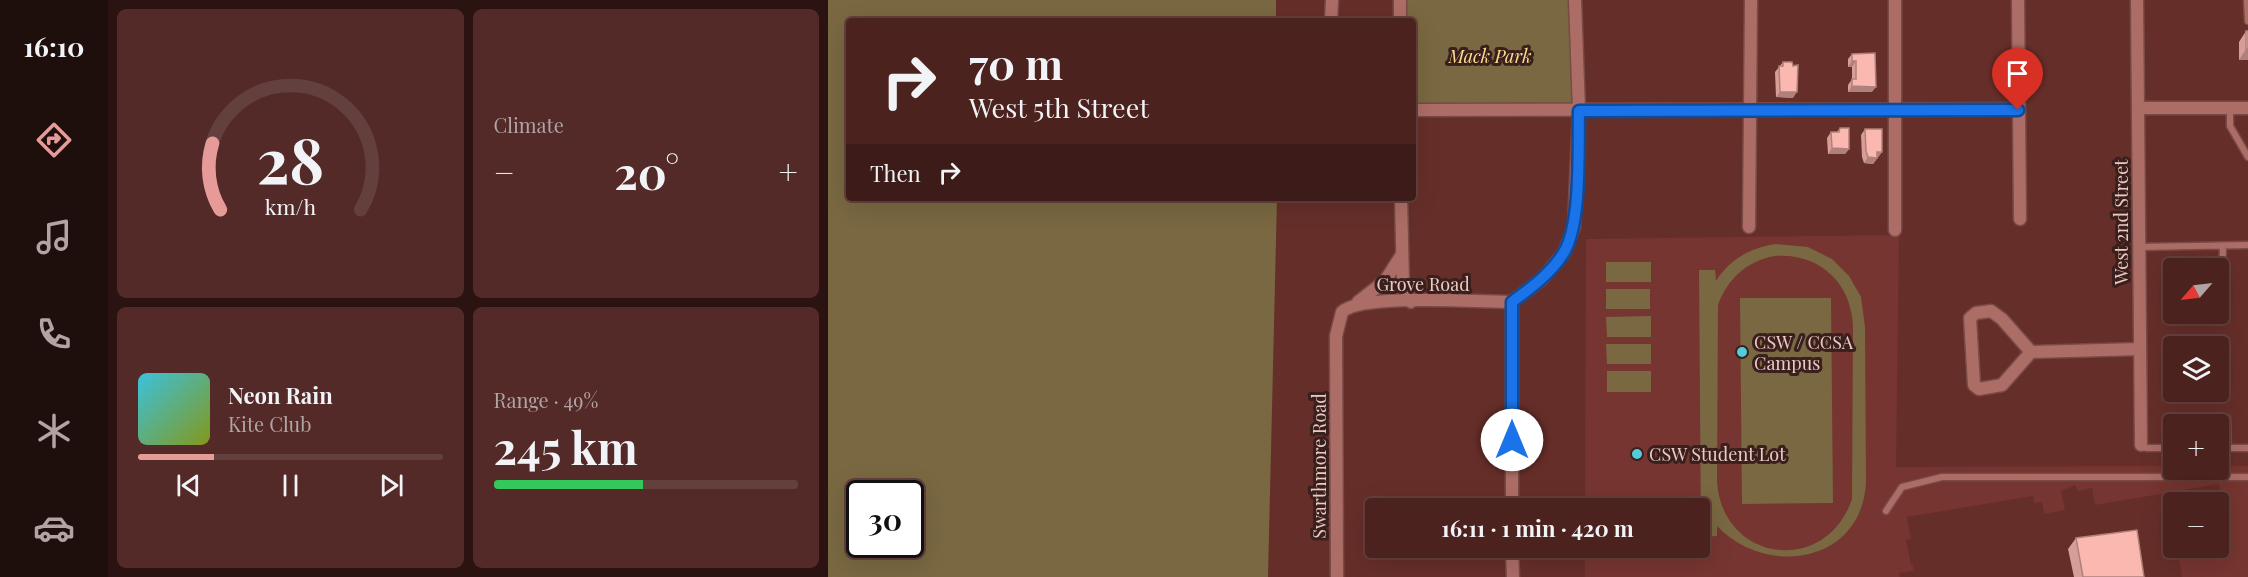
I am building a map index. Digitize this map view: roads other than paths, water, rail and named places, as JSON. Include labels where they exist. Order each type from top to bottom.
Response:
[{"type":"street","points":[[1331,18],[1332,0]]},
{"type":"street","points":[[1400,0],[1400,18]]},
{"type":"street","points":[[1512,498],[1512,302],[1542,279],[1564,253],[1574,228],[1579,111],[1575,0]]},
{"type":"street","points":[[1749,227],[1750,0]]},
{"type":"street","points":[[1895,0],[1895,230]]},
{"type":"street","points":[[2018,0],[2020,219]]},
{"type":"street","name":"West 2nd Street","points":[[2137,0],[2141,445]]},
{"type":"street","points":[[2139,108],[2248,108]]},
{"type":"street","points":[[1416,110],[2018,110]]},
{"type":"street","points":[[1401,201],[1403,284],[1411,302]]},
{"type":"street","points":[[1353,305],[1384,281],[1395,268],[1401,255]]},
{"type":"street","name":"Grove Road","points":[[1336,354],[1339,318],[1346,309],[1353,305],[1383,300],[1512,302]]},
{"type":"street","points":[[2031,352],[2002,319],[1991,311],[1976,313],[1970,318],[1974,385],[1979,389],[2002,385],[2031,352],[2140,349]]},
{"type":"street","name":"Swarthmore Road","points":[[1336,354],[1337,577]]},
{"type":"street","points":[[1512,558],[1512,577]]},
{"type":"lane","points":[[2247,0],[2248,21]]},
{"type":"lane","points":[[2229,108],[2230,126],[2248,157]]},
{"type":"lane","points":[[2139,247],[2248,245]]},
{"type":"lane","points":[[2223,246],[2223,258]]},
{"type":"lane","points":[[2141,445],[2146,448],[2163,448]]},
{"type":"lane","points":[[2229,448],[2248,448]]},
{"type":"lane","points":[[1886,511],[1902,487],[1942,477],[2248,477]]},
{"type":"place","name":"CSW / CCSA Campus","points":[[1742,352]]},
{"type":"place","name":"CSW Student Lot","points":[[1637,454]]},
{"type":"park label","name":"Mack Park","points":[[1490,56]]}]
